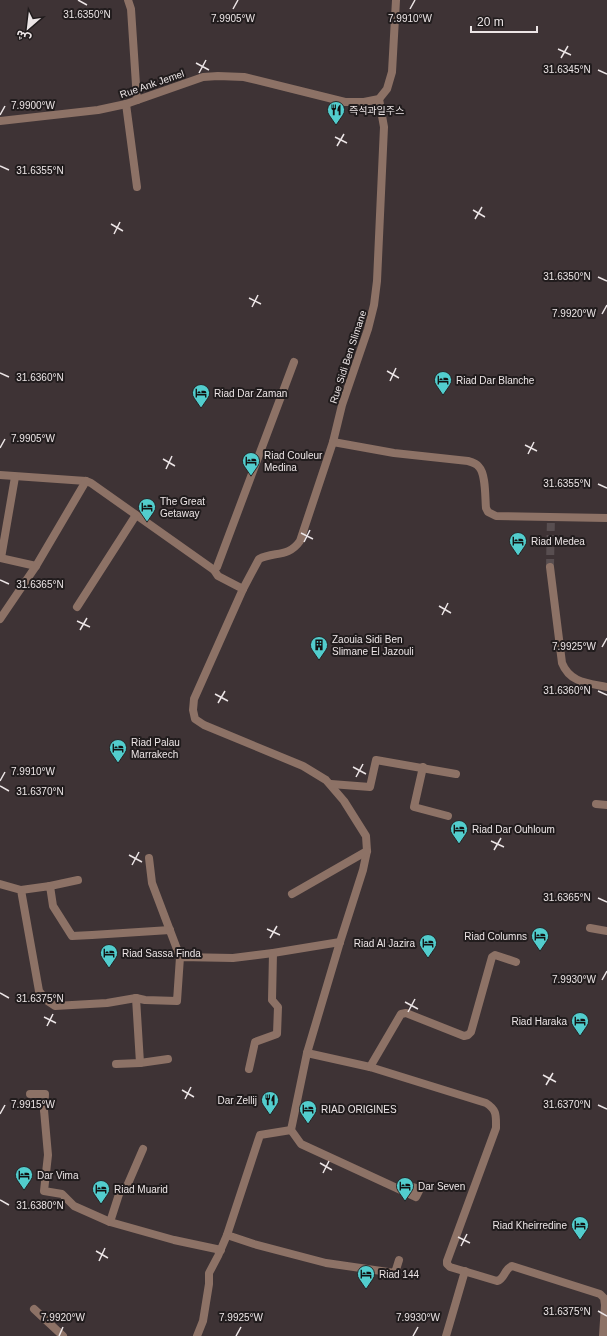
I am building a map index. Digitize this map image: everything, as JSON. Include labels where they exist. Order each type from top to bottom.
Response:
[{"type":"street","points":[[128,0],[131,10],[137,100]]},
{"type":"street","points":[[379,99],[387,89],[392,72],[396,0]]},
{"type":"street","name":"Rue Ank Jemel","points":[[0,121],[98,110],[126,104],[203,77],[218,76],[244,77],[345,102],[364,102],[379,99]]},
{"type":"street","name":"Rue Sidi Ben Slimane","points":[[331,784],[303,766],[204,725],[196,719],[193,710],[194,699],[243,589],[259,559],[291,550],[300,541],[333,442],[342,405],[368,329],[374,305],[377,281],[384,127],[379,99]]},
{"type":"street","points":[[126,104],[137,187]]},
{"type":"street","points":[[214,570],[217,566],[294,362]]},
{"type":"street","points":[[333,442],[394,453],[475,463],[480,467],[483,473],[486,508],[488,512],[496,516],[607,518]]},
{"type":"street","points":[[0,475],[86,481],[97,487],[214,570],[218,576],[243,589]]},
{"type":"street","points":[[15,477],[0,558],[36,566]]},
{"type":"street","points":[[0,619],[36,566],[86,481]]},
{"type":"street","points":[[77,607],[136,516]]},
{"type":"street","points":[[550,567],[562,663],[565,671],[569,676],[578,680],[607,687]]},
{"type":"street","points":[[331,784],[370,787],[376,760],[423,767],[456,774]]},
{"type":"street","points":[[423,767],[414,807],[448,816]]},
{"type":"street","points":[[331,784],[344,801],[366,836],[367,851],[363,870],[307,1053],[291,1130],[300,1144],[416,1197],[420,1189],[412,1187]]},
{"type":"street","points":[[596,804],[607,805]]},
{"type":"street","points":[[292,894],[367,851]]},
{"type":"street","points":[[21,890],[39,991],[46,1000],[55,1006],[108,1003],[136,998],[145,1000],[177,1001],[180,957],[152,883],[149,858]]},
{"type":"street","points":[[0,884],[21,890],[78,880]]},
{"type":"street","points":[[50,886],[53,906],[72,936],[92,936],[170,930]]},
{"type":"street","points":[[590,928],[607,931]]},
{"type":"street","points":[[180,957],[233,958],[340,942]]},
{"type":"street","points":[[249,1069],[254,1042],[277,1034],[278,1007],[272,1000],[272,953]]},
{"type":"street","points":[[370,1067],[401,1014],[406,1014],[464,1036],[468,1036],[471,1032],[492,956],[495,955],[516,962]]},
{"type":"street","points":[[136,998],[140,1063]]},
{"type":"street","points":[[307,1053],[370,1067],[486,1103],[492,1107],[496,1114],[496,1128],[447,1260],[448,1266],[497,1281],[501,1279],[507,1270],[512,1266],[600,1294],[604,1298],[605,1305],[603,1336]]},
{"type":"street","points":[[116,1064],[140,1063],[168,1059]]},
{"type":"street","points":[[30,1094],[45,1094],[44,1110],[48,1155],[44,1191],[62,1194],[74,1206],[110,1222],[174,1240],[221,1250]]},
{"type":"street","points":[[201,1335],[209,1284],[209,1273],[227,1235],[260,1135],[291,1130]]},
{"type":"street","points":[[110,1222],[121,1188],[128,1186],[143,1149]]},
{"type":"street","points":[[227,1235],[326,1263],[395,1272],[399,1260]]},
{"type":"street","points":[[446,1336],[465,1270]]},
{"type":"street","points":[[34,1309],[63,1336]]},
{"type":"tunnel","points":[[550,567],[551,516]]},
{"type":"place","name":"즉석과일주스","points":[[336,125]]},
{"type":"place","name":"Riad Dar Blanche","points":[[443,395]]},
{"type":"place","name":"Riad Dar Zaman","points":[[201,408]]},
{"type":"place","name":"Riad Couleur Medina","points":[[251,476]]},
{"type":"place","name":"The Great Getaway","points":[[147,522]]},
{"type":"place","name":"Riad Medea","points":[[518,556]]},
{"type":"place","name":"Zaouia Sidi Ben Slimane El Jazouli","points":[[319,660]]},
{"type":"place","name":"Riad Palau Marrakech","points":[[118,763]]},
{"type":"place","name":"Riad Dar Ouhloum","points":[[459,844]]},
{"type":"place","name":"Riad Columns","points":[[540,951]]},
{"type":"place","name":"Riad Al Jazira","points":[[428,958]]},
{"type":"place","name":"Riad Sassa Finda","points":[[109,968]]},
{"type":"place","name":"Riad Haraka","points":[[580,1036]]},
{"type":"place","name":"Dar Zellij","points":[[270,1115]]},
{"type":"place","name":"RIAD ORIGINES","points":[[308,1124]]},
{"type":"place","name":"Dar Vima","points":[[24,1190]]},
{"type":"place","name":"Dar Seven","points":[[405,1201]]},
{"type":"place","name":"Riad Muarid","points":[[101,1204]]},
{"type":"place","name":"Riad Kheirredine","points":[[580,1240]]},
{"type":"place","name":"Riad 144","points":[[366,1289]]}]
